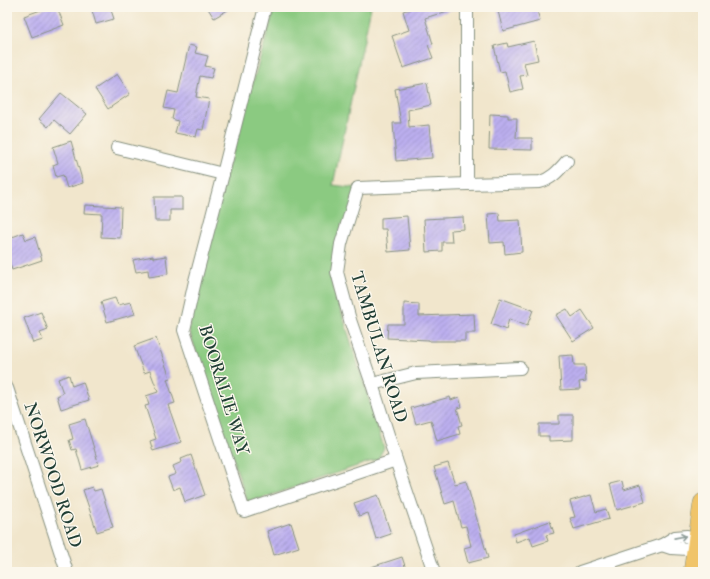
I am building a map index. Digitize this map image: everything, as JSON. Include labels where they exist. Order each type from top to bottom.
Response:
[{"type":"main road","points":[[693,572],[700,543],[703,503]]},
{"type":"street","name":"BOORALIE WAY","points":[[265,7],[195,281],[184,330],[244,510],[396,460]]},
{"type":"street","points":[[466,184],[467,7]]},
{"type":"street","points":[[117,148],[223,174]]},
{"type":"street","name":"TAMBULAN ROAD","points":[[434,572],[350,320],[337,272],[341,244],[358,188],[540,182],[552,177],[567,161]]},
{"type":"street","points":[[372,384],[416,373],[520,368]]},
{"type":"street","name":"NORWOOD ROAD","points":[[7,388],[67,572]]},
{"type":"street","points":[[580,572],[662,544],[671,548],[688,549],[700,543]]},
{"type":"green space","points":[[275,7],[371,7],[333,185],[358,188],[337,272],[330,275],[384,448],[378,459],[248,503],[189,330],[195,281]]},
{"type":"building","points":[[49,7],[57,7],[64,25],[32,37],[24,16]]},
{"type":"building","points":[[91,7],[110,7],[114,19],[96,24]]},
{"type":"building","points":[[207,7],[233,7],[214,18]]},
{"type":"building","points":[[410,7],[454,7],[454,9],[425,18],[433,44],[428,45],[433,58],[403,68],[392,36],[409,30],[403,11],[410,9]]},
{"type":"building","points":[[497,7],[536,7],[540,21],[503,31]]},
{"type":"building","points":[[534,41],[538,60],[524,63],[527,75],[520,76],[523,89],[510,92],[505,71],[500,72],[494,46],[507,43],[508,47]]},
{"type":"building","points":[[189,45],[197,47],[195,53],[208,56],[205,66],[214,68],[211,78],[200,76],[196,97],[209,99],[203,130],[198,129],[196,137],[175,133],[178,121],[172,119],[174,110],[164,108],[168,91],[178,93]]},
{"type":"building","points":[[117,74],[130,94],[108,109],[95,89]]},
{"type":"building","points":[[427,83],[431,105],[408,110],[409,127],[429,125],[432,158],[396,161],[393,123],[401,123],[395,89]]},
{"type":"building","points":[[61,93],[87,114],[70,134],[54,120],[48,127],[39,119]]},
{"type":"building","points":[[490,114],[508,115],[508,118],[517,118],[516,138],[532,138],[532,150],[489,149]]},
{"type":"building","points":[[71,141],[83,183],[67,188],[63,175],[56,177],[53,165],[58,163],[53,147]]},
{"type":"building","points":[[154,197],[182,197],[182,210],[170,210],[170,221],[155,221]]},
{"type":"building","points":[[85,205],[121,207],[120,238],[101,237],[102,214],[84,213]]},
{"type":"building","points":[[499,213],[500,221],[520,220],[522,252],[505,254],[504,242],[490,243],[488,214]]},
{"type":"building","points":[[407,216],[410,250],[388,252],[386,229],[381,229],[381,218]]},
{"type":"building","points":[[463,217],[464,229],[451,230],[452,242],[442,242],[442,251],[426,252],[424,219]]},
{"type":"building","points":[[23,233],[26,240],[35,237],[42,260],[12,270],[7,255],[7,239]]},
{"type":"building","points":[[153,256],[153,258],[166,256],[168,274],[149,277],[148,270],[136,272],[133,260]]},
{"type":"building","points":[[115,298],[118,305],[131,302],[135,314],[107,322],[101,302]]},
{"type":"building","points":[[500,298],[533,310],[527,326],[509,319],[506,330],[491,324]]},
{"type":"building","points":[[404,303],[419,304],[419,316],[474,314],[475,333],[465,333],[465,341],[429,341],[387,338],[388,324],[404,324]]},
{"type":"building","points":[[567,309],[572,317],[582,310],[594,328],[573,341],[556,315]]},
{"type":"building","points":[[41,312],[48,330],[40,333],[43,340],[33,343],[24,318]]},
{"type":"building","points":[[156,338],[170,378],[167,379],[175,403],[168,405],[181,442],[153,451],[150,441],[156,439],[145,406],[149,405],[146,396],[158,392],[150,371],[144,373],[134,346]]},
{"type":"building","points":[[573,355],[574,365],[585,365],[586,381],[579,382],[580,389],[561,390],[559,356]]},
{"type":"building","points":[[69,375],[72,386],[83,382],[89,400],[61,409],[57,396],[63,393],[58,379]]},
{"type":"building","points":[[450,397],[451,400],[459,397],[462,407],[457,408],[462,425],[458,426],[460,434],[437,441],[431,420],[416,424],[411,408]]},
{"type":"building","points":[[559,415],[573,415],[573,440],[549,441],[549,436],[539,436],[539,424],[559,424]]},
{"type":"building","points":[[85,419],[99,465],[82,470],[76,449],[72,450],[69,440],[73,439],[69,424]]},
{"type":"building","points":[[191,455],[205,495],[185,502],[180,487],[173,490],[168,477],[176,474],[173,466],[182,462],[181,459]]},
{"type":"building","points":[[448,463],[455,484],[466,481],[488,558],[468,563],[464,548],[471,546],[466,526],[461,527],[454,501],[445,504],[434,467]]},
{"type":"building","points":[[622,481],[624,490],[640,485],[645,502],[617,510],[610,484]]},
{"type":"building","points":[[92,487],[94,491],[101,489],[113,527],[97,532],[83,490]]},
{"type":"building","points":[[378,495],[391,534],[376,539],[368,513],[359,516],[354,503]]},
{"type":"building","points":[[591,495],[596,512],[606,509],[609,519],[574,529],[570,518],[575,517],[570,501]]},
{"type":"building","points":[[550,521],[554,533],[546,535],[548,541],[533,546],[530,537],[516,542],[514,534]]},
{"type":"building","points":[[291,523],[299,547],[274,555],[267,531]]},
{"type":"building","points":[[402,557],[407,572],[362,572],[362,570]]}]
